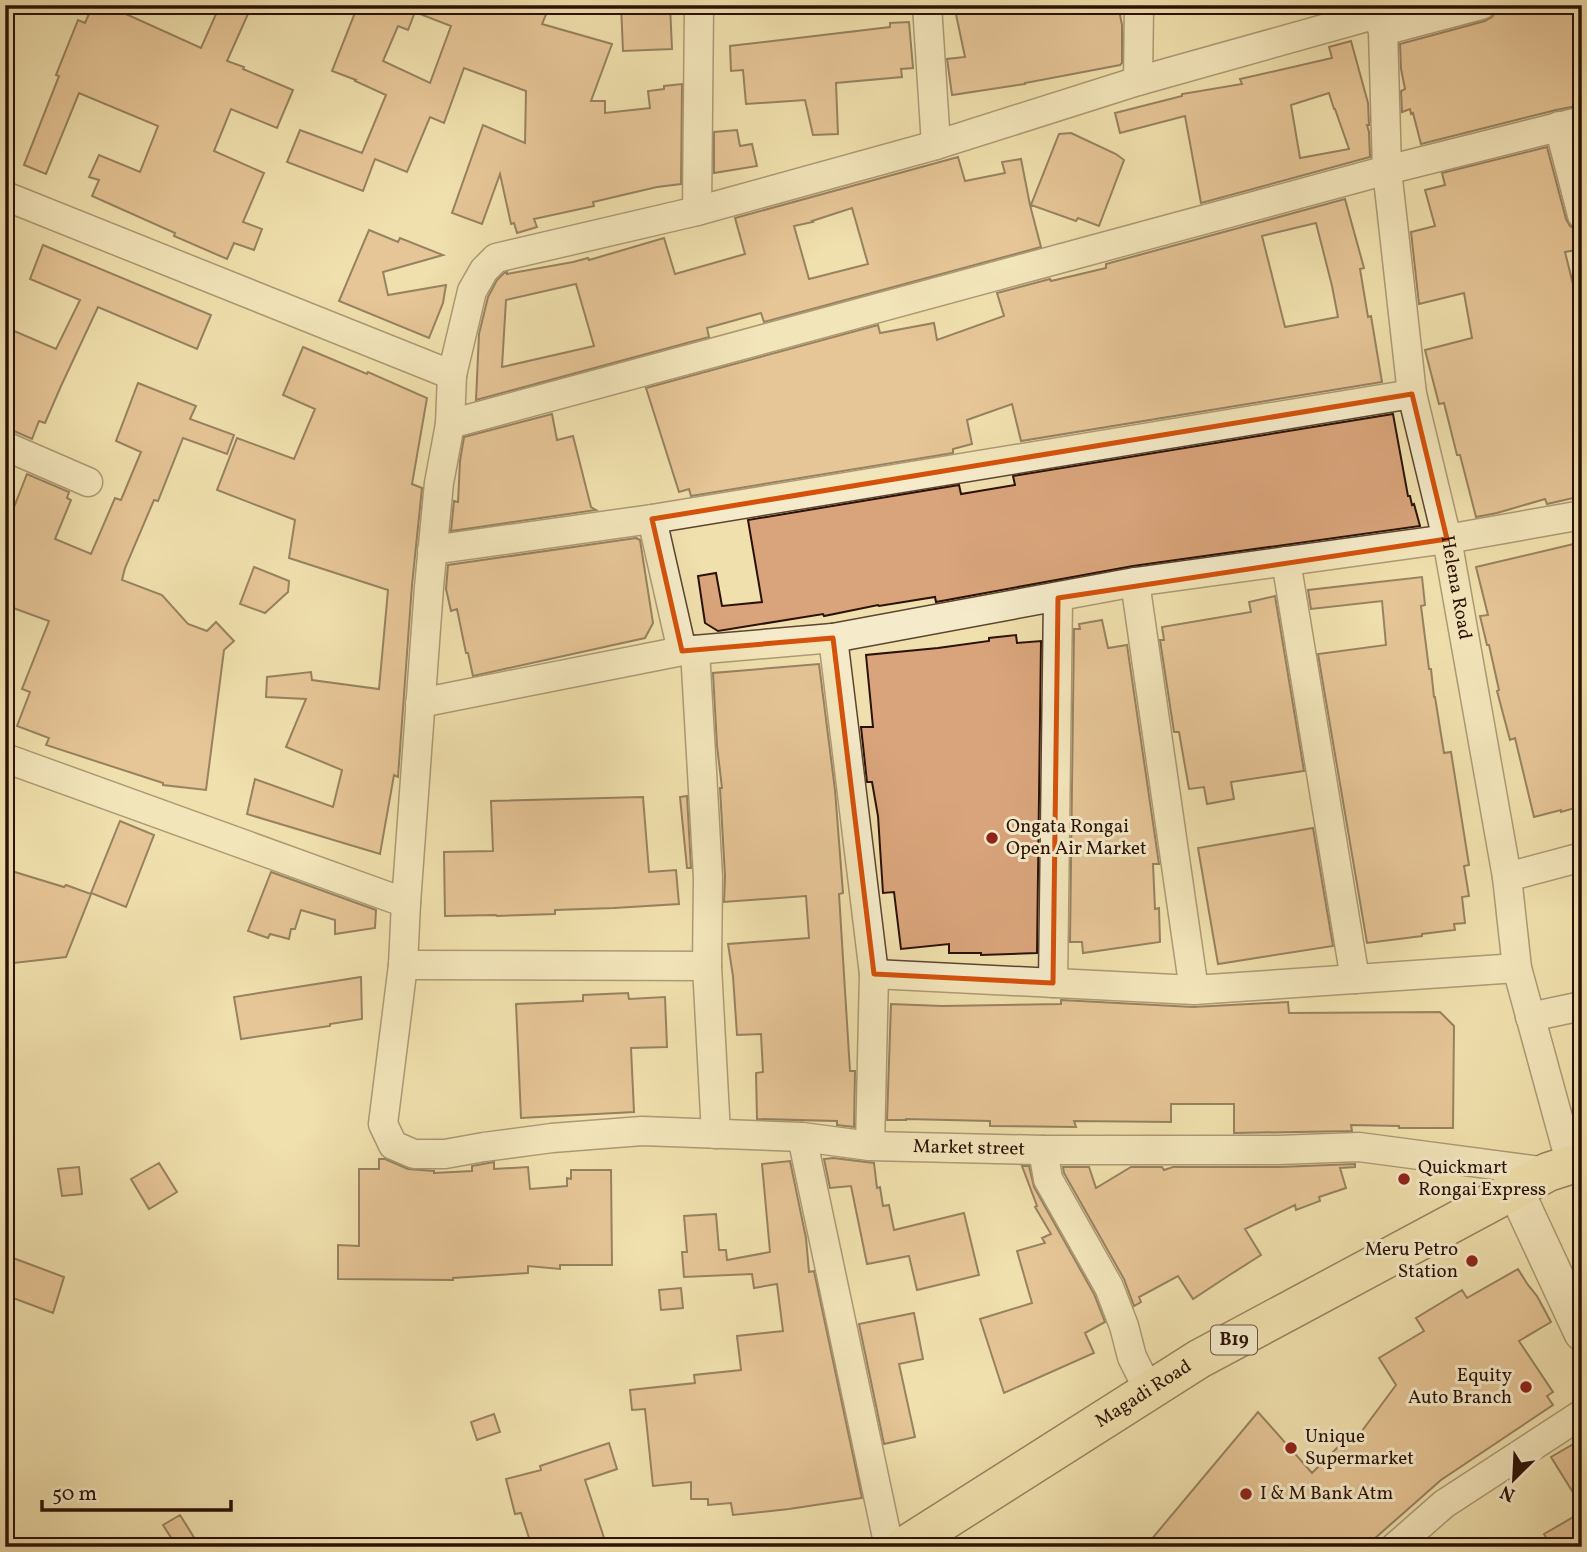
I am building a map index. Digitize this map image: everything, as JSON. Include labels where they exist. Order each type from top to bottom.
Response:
[{"type":"highway","name":"Magadi Road","points":[[903,1547],[1199,1359],[1554,1172]]},
{"type":"street","points":[[697,211],[699,5]]},
{"type":"street","points":[[927,5],[936,145]]},
{"type":"street","points":[[1138,81],[1139,5]]},
{"type":"street","points":[[707,966],[403,965],[420,703],[439,483],[450,424],[453,375],[472,291],[484,270],[496,258],[697,211],[936,145],[1138,81],[1379,17],[1481,5]]},
{"type":"street","name":"Helena Road","points":[[1379,17],[1387,170],[1412,394],[1447,539],[1507,877],[1517,968],[1530,1017],[1554,1172]]},
{"type":"street","points":[[450,424],[1387,170],[1571,123],[1582,215]]},
{"type":"street","points":[[5,196],[453,375]]},
{"type":"street","points":[[432,550],[652,519],[1412,394]]},
{"type":"street","points":[[5,446],[88,482]]},
{"type":"street","points":[[420,703],[688,651],[833,638],[1135,582],[1447,539],[1582,515]]},
{"type":"street","points":[[652,519],[688,651],[708,877],[707,966],[716,1134]]},
{"type":"street","points":[[1286,561],[1355,979]]},
{"type":"street","points":[[1135,582],[1194,990]]},
{"type":"street","points":[[1053,983],[1058,598]]},
{"type":"street","points":[[833,638],[874,974],[870,1146]]},
{"type":"street","points":[[5,758],[406,904]]},
{"type":"street","points":[[1507,877],[1582,857]]},
{"type":"street","name":"Market street","points":[[403,965],[383,1124],[393,1145],[414,1154],[445,1154],[552,1138],[642,1131],[802,1137],[870,1146],[1043,1150],[1278,1150],[1359,1147],[1554,1172]]},
{"type":"street","points":[[874,974],[1194,990],[1517,968]]},
{"type":"street","points":[[1530,1017],[1582,1006]]},
{"type":"street","points":[[802,1137],[889,1547]]},
{"type":"street","points":[[1043,1150],[1048,1180],[1109,1287],[1132,1357],[1149,1391]]},
{"type":"street","points":[[1554,1172],[1582,1333]]},
{"type":"street","points":[[1395,1547],[1444,1504],[1582,1414]]},
{"type":"highlighted area","points":[[1412,394],[1447,539],[1058,598],[1053,983],[874,974],[833,638],[682,651],[652,519]]},
{"type":"building","points":[[93,5],[106,5],[201,48],[220,5],[252,5],[227,61],[293,90],[277,128],[231,109],[214,151],[264,173],[243,222],[262,229],[254,250],[234,243],[227,259],[92,196],[99,180],[89,177],[99,155],[140,172],[158,126],[79,93],[46,174],[24,165],[78,20],[85,23]]},
{"type":"building","points":[[550,5],[542,24],[612,44],[591,101],[605,101],[605,113],[650,108],[648,91],[682,84],[681,184],[593,202],[594,206],[534,219],[537,227],[517,233],[514,223],[511,224],[500,174],[482,224],[452,213],[483,125],[525,143],[526,91],[464,68],[444,123],[430,117],[407,172],[375,159],[363,191],[287,162],[300,130],[362,153],[386,95],[332,71],[356,10],[348,7]],"holes":[[[415,12],[451,26],[430,83],[383,61],[398,26],[408,30]]]},
{"type":"building","points":[[621,5],[670,5],[672,49],[623,51]]},
{"type":"building","points":[[954,5],[1118,5],[1122,25],[1122,63],[1025,84],[952,95],[947,59],[965,57]]},
{"type":"building","points":[[1523,5],[1582,5],[1582,105],[1421,144],[1413,113],[1411,114],[1410,109],[1402,112],[1401,91],[1405,89],[1400,44],[1485,21],[1495,13]]},
{"type":"building","points":[[909,22],[913,68],[901,69],[902,77],[836,83],[838,134],[813,135],[805,100],[746,104],[743,70],[731,71],[730,46],[890,27],[890,23]]},
{"type":"building","points":[[1351,41],[1368,103],[1370,157],[1201,203],[1185,116],[1120,133],[1115,113],[1182,94],[1242,84],[1240,79],[1332,58],[1329,47]],"holes":[[[1329,93],[1349,149],[1300,158],[1291,105]]]},
{"type":"building","points":[[737,130],[740,146],[752,144],[757,166],[714,173],[714,132]]},
{"type":"building","points":[[1071,133],[1124,160],[1099,226],[1031,205],[1059,134]]},
{"type":"building","points":[[1547,147],[1566,219],[1576,230],[1581,249],[1565,252],[1582,320],[1582,496],[1547,504],[1545,499],[1476,517],[1460,455],[1457,455],[1444,403],[1439,404],[1425,350],[1472,338],[1464,293],[1419,304],[1411,232],[1435,226],[1425,190],[1445,185],[1442,173]]},
{"type":"building","points":[[958,157],[965,181],[1005,173],[1002,162],[1021,159],[1041,247],[764,322],[761,313],[707,328],[709,337],[476,400],[479,334],[488,297],[504,273],[588,258],[589,260],[664,238],[675,274],[745,254],[735,218]],"holes":[[[852,208],[868,264],[809,279],[794,226]],[[576,284],[594,346],[502,367],[506,300]]]},
{"type":"building","points":[[1345,199],[1364,268],[1360,269],[1382,382],[1021,441],[1012,404],[967,420],[972,444],[953,449],[953,453],[691,496],[689,489],[679,492],[646,388],[878,325],[880,333],[934,323],[937,340],[1004,316],[997,293],[1106,268],[1106,264]],"holes":[[[1316,223],[1338,317],[1285,327],[1262,236]]]},
{"type":"building","points":[[369,230],[398,242],[400,238],[443,255],[383,272],[388,295],[446,285],[443,303],[429,338],[339,301]]},
{"type":"building","points":[[43,245],[211,315],[197,349],[98,307],[45,423],[39,421],[32,439],[5,427],[5,327],[56,349],[80,300],[30,279]]},
{"type":"building","points":[[303,347],[427,398],[412,484],[422,488],[398,777],[394,775],[380,854],[247,814],[255,779],[333,807],[342,770],[286,747],[306,699],[266,697],[267,677],[311,672],[312,680],[379,689],[388,590],[289,558],[295,520],[217,490],[237,438],[294,459],[315,409],[283,395]]},
{"type":"building","points":[[138,383],[196,406],[190,419],[234,435],[227,454],[183,438],[158,501],[154,500],[122,580],[162,595],[188,624],[207,631],[216,622],[234,641],[224,650],[206,790],[163,785],[46,745],[49,738],[17,726],[30,692],[22,689],[49,621],[5,605],[5,530],[27,474],[69,492],[67,498],[71,500],[55,539],[91,554],[115,498],[121,500],[141,452],[116,441]]},
{"type":"building","points":[[552,414],[557,440],[573,436],[591,507],[596,510],[451,531],[454,501],[458,502],[464,437]]},
{"type":"building","points":[[1393,414],[1408,496],[1412,505],[1414,504],[1420,526],[1133,566],[936,602],[935,597],[718,631],[705,623],[698,576],[716,573],[722,606],[762,602],[748,520],[959,485],[961,494],[1015,485],[1013,476]]},
{"type":"building","points":[[636,538],[640,540],[653,623],[645,638],[473,676],[457,609],[451,611],[446,589],[448,565]]},
{"type":"building","points":[[1582,542],[1582,806],[1534,817],[1515,738],[1510,740],[1497,691],[1499,690],[1489,645],[1480,616],[1488,615],[1476,567]]},
{"type":"building","points":[[254,567],[289,581],[288,592],[265,613],[240,604]]},
{"type":"building","points":[[1422,577],[1425,605],[1421,606],[1429,669],[1444,753],[1451,752],[1469,865],[1464,866],[1469,896],[1462,897],[1465,923],[1454,924],[1455,930],[1367,943],[1318,654],[1386,645],[1382,601],[1311,609],[1308,590]]},
{"type":"building","points":[[1275,596],[1304,771],[1231,782],[1234,799],[1207,804],[1204,787],[1189,789],[1179,732],[1174,732],[1160,640],[1164,640],[1162,627],[1251,612],[1249,602]]},
{"type":"building","points":[[1102,620],[1108,648],[1127,645],[1159,864],[1153,864],[1160,942],[1083,953],[1082,942],[1070,942],[1074,629],[1080,629],[1079,624]]},
{"type":"building","points":[[1016,635],[1017,643],[1041,641],[1037,953],[949,953],[949,944],[901,949],[894,892],[883,893],[878,816],[872,782],[867,782],[861,727],[873,727],[866,655],[938,648]]},
{"type":"building","points":[[819,664],[835,790],[843,893],[839,894],[850,1071],[855,1071],[854,1127],[837,1125],[837,1121],[757,1119],[756,1073],[763,1072],[761,1034],[737,1035],[728,944],[809,938],[806,896],[724,902],[722,788],[713,673]]},
{"type":"building","points":[[687,796],[691,868],[687,868],[680,797]]},
{"type":"building","points":[[643,797],[649,872],[676,870],[679,904],[555,910],[555,914],[445,916],[444,852],[493,851],[491,801]]},
{"type":"building","points":[[120,821],[154,835],[126,907],[91,893]]},
{"type":"building","points":[[1313,828],[1333,946],[1218,964],[1198,848]]},
{"type":"building","points":[[5,869],[91,894],[66,957],[5,964]]},
{"type":"building","points":[[271,872],[376,910],[375,928],[335,934],[335,920],[301,910],[289,939],[270,934],[268,938],[248,931]]},
{"type":"building","points":[[361,977],[362,1019],[241,1039],[234,997]]},
{"type":"building","points":[[628,993],[629,999],[665,997],[667,1047],[631,1048],[634,1112],[521,1118],[516,1004],[583,1001],[583,995]]},
{"type":"building","points":[[1061,1000],[1193,1007],[1288,1002],[1289,1013],[1440,1012],[1454,1026],[1453,1128],[1351,1125],[1352,1131],[1234,1133],[1234,1104],[1171,1104],[1171,1122],[1074,1121],[1076,1127],[990,1126],[990,1121],[887,1120],[891,1004],[1061,1004]]},
{"type":"building","points":[[379,1159],[408,1169],[434,1173],[472,1171],[472,1166],[494,1162],[494,1169],[528,1167],[530,1189],[567,1186],[567,1178],[571,1179],[571,1170],[611,1170],[612,1265],[560,1265],[560,1269],[528,1266],[528,1273],[453,1280],[338,1279],[338,1245],[359,1246],[359,1169],[379,1169]]},
{"type":"building","points":[[824,1159],[874,1163],[877,1188],[880,1187],[883,1206],[889,1205],[894,1230],[964,1213],[979,1275],[917,1290],[909,1256],[867,1264],[851,1186],[830,1188]]},
{"type":"building","points":[[790,1161],[806,1238],[809,1272],[814,1271],[862,1498],[733,1515],[731,1503],[708,1505],[708,1499],[691,1499],[691,1482],[653,1486],[645,1409],[632,1410],[630,1390],[695,1383],[694,1375],[741,1370],[737,1336],[783,1331],[777,1284],[754,1288],[752,1274],[684,1277],[682,1252],[687,1252],[684,1216],[716,1214],[719,1250],[726,1250],[727,1260],[770,1252],[762,1164]]},
{"type":"building","points":[[159,1163],[177,1192],[149,1209],[131,1179]]},
{"type":"building","points":[[1355,1164],[1355,1167],[1340,1168],[1346,1188],[1319,1197],[1320,1201],[1296,1210],[1295,1205],[1245,1229],[1261,1255],[1193,1299],[1178,1276],[1139,1297],[1141,1302],[1134,1306],[1124,1279],[1063,1167],[1089,1167],[1096,1188],[1131,1167],[1162,1167],[1164,1170],[1173,1167]]},
{"type":"building","points":[[1022,1166],[1029,1166],[1034,1187],[1094,1294],[1105,1322],[1085,1333],[1094,1353],[1004,1393],[980,1319],[1032,1303],[1017,1251],[1045,1243],[1042,1238],[1051,1234],[1035,1207],[1037,1206]]},
{"type":"building","points":[[79,1167],[82,1194],[62,1196],[58,1169]]},
{"type":"building","points":[[5,1255],[64,1277],[53,1313],[5,1295]]},
{"type":"building","points":[[1518,1269],[1551,1322],[1519,1341],[1553,1392],[1547,1396],[1553,1405],[1441,1480],[1365,1547],[1145,1547],[1258,1412],[1312,1473],[1348,1437],[1353,1443],[1396,1385],[1379,1358],[1424,1331],[1416,1318],[1462,1290],[1467,1298]]},
{"type":"building","points":[[681,1288],[683,1308],[661,1310],[659,1290]]},
{"type":"building","points":[[914,1313],[923,1359],[899,1364],[915,1437],[884,1444],[859,1324]]},
{"type":"building","points":[[494,1414],[500,1432],[477,1440],[471,1422]]},
{"type":"building","points":[[1582,1439],[1582,1507],[1551,1457]]},
{"type":"building","points":[[609,1443],[617,1469],[585,1480],[607,1547],[532,1547],[521,1513],[515,1514],[506,1479],[541,1470],[540,1466]]},
{"type":"building","points":[[1582,1512],[1582,1547],[1552,1547],[1544,1534]]},
{"type":"building","points":[[180,1515],[200,1547],[177,1547],[163,1525]]},
{"type":"place","name":"Ongata Rongai Open Air Market","points":[[992,838]]},
{"type":"place","name":"Quickmart Rongai Express","points":[[1404,1179]]},
{"type":"place","name":"Meru Petro Station","points":[[1472,1261]]},
{"type":"place","name":"Equity Auto Branch","points":[[1526,1387]]},
{"type":"place","name":"Unique Supermarket","points":[[1291,1448]]},
{"type":"place","name":"I & M Bank Atm","points":[[1246,1494]]}]
